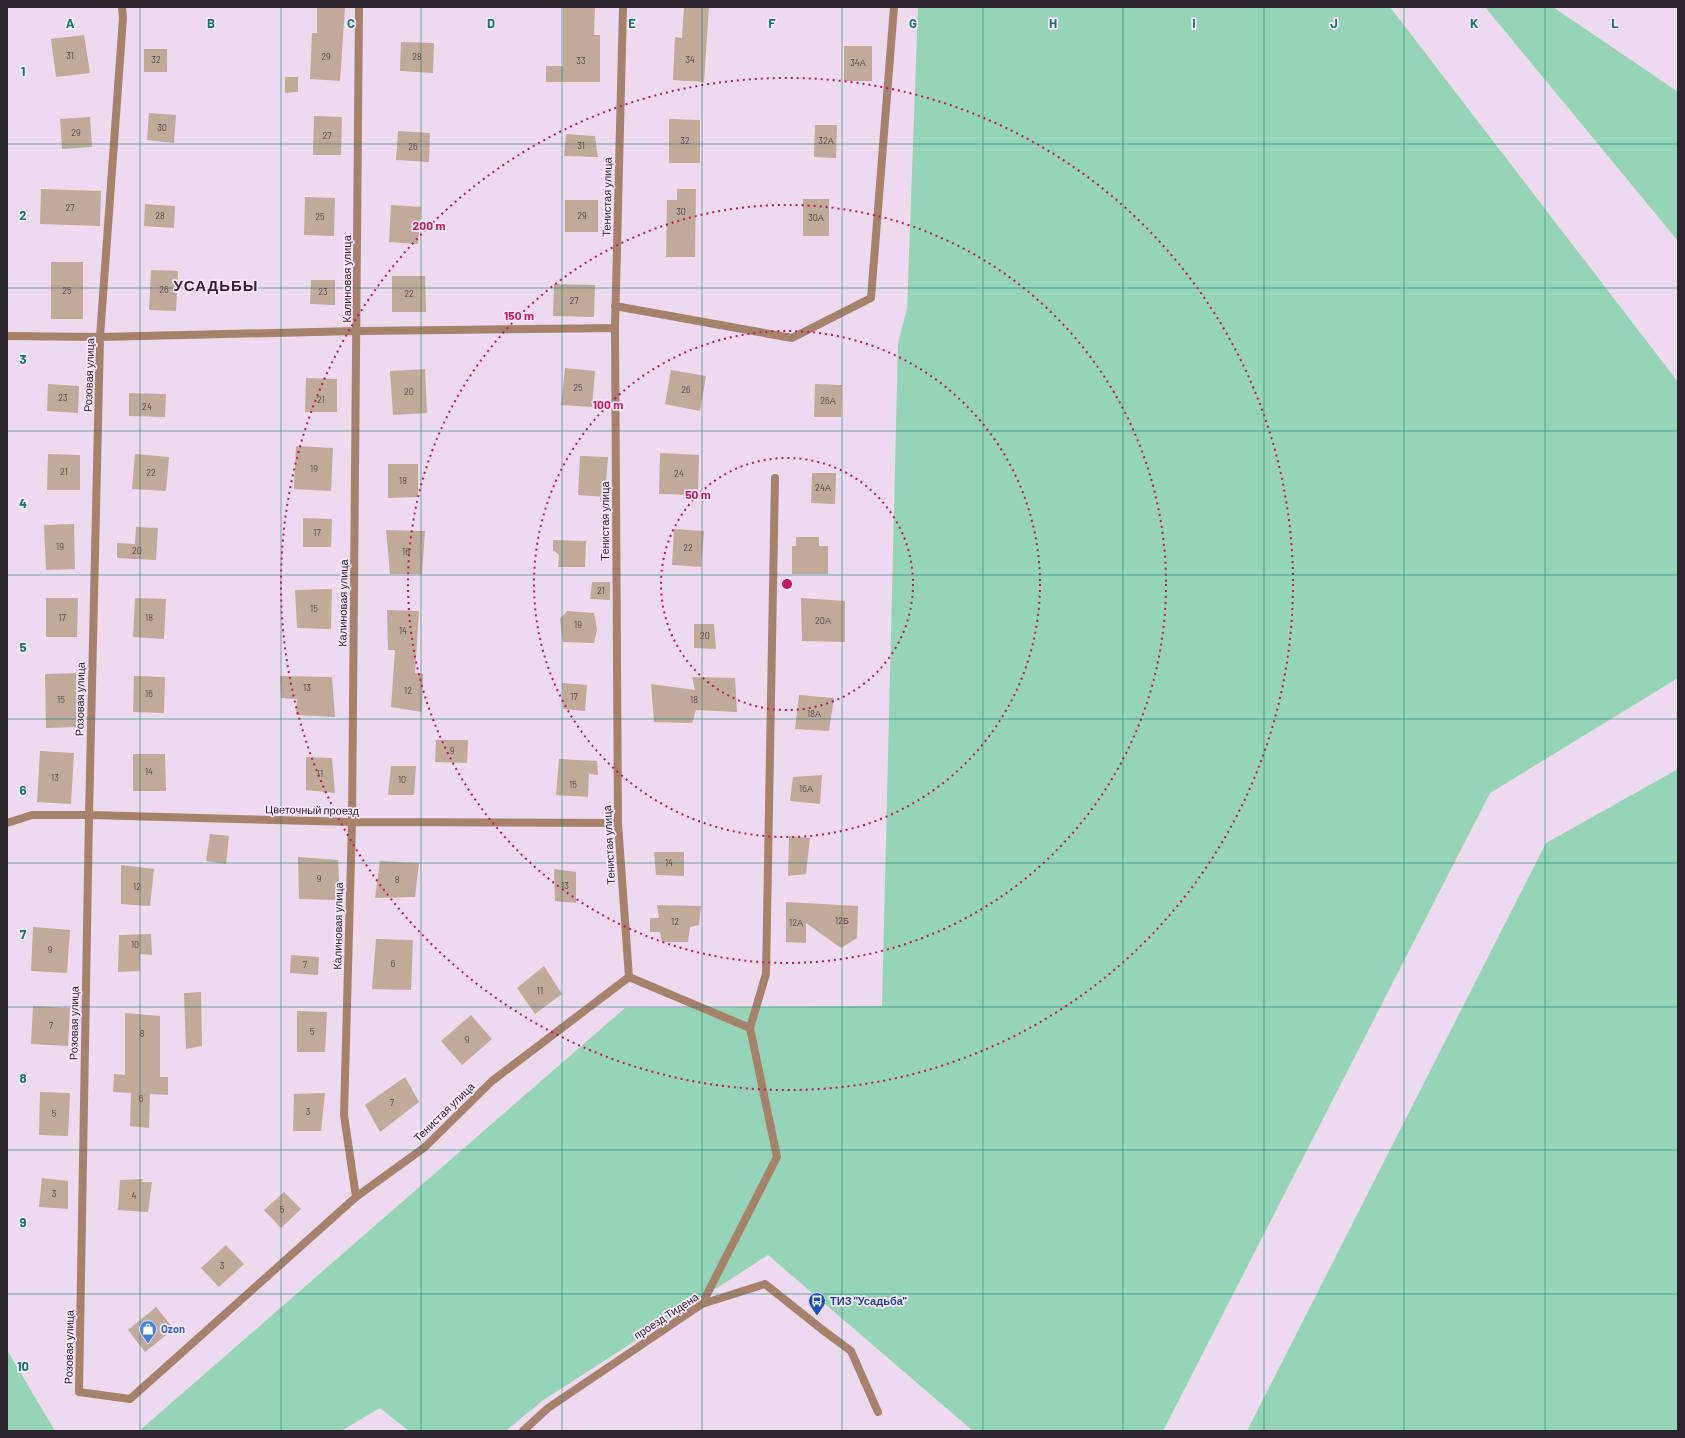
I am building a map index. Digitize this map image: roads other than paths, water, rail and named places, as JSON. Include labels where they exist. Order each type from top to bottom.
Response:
[{"type":"street","name":"Розовая улица","points":[[79,1392],[89,815],[100,337],[122,33],[122,7]]},
{"type":"street","name":"Калиновая улица","points":[[356,1198],[344,1115],[352,822],[359,7]]},
{"type":"street","name":"Тенистая улица","points":[[79,1392],[130,1399],[356,1198],[425,1147],[492,1081],[629,977],[618,823],[615,306],[623,7]]},
{"type":"street","points":[[615,306],[792,338],[871,298],[894,7]]},
{"type":"street","points":[[7,336],[100,337],[357,331],[615,328]]},
{"type":"street","points":[[702,1304],[776,1157],[750,1028],[766,974],[775,478]]},
{"type":"street","name":"Цветочный проезд","points":[[7,823],[32,815],[89,815],[352,822],[618,823]]},
{"type":"street","points":[[629,977],[750,1028]]},
{"type":"street","name":"проезд Тидена","points":[[523,1431],[548,1408],[702,1304],[766,1284],[851,1351],[878,1412]]},
{"type":"place","name":"ТИЗ \"Усадьба\"","points":[[817,1316]]},
{"type":"place","name":"Ozon","points":[[148,1344]]},
{"type":"district","name":"УСАДЬБЫ","points":[[216,286]]}]
